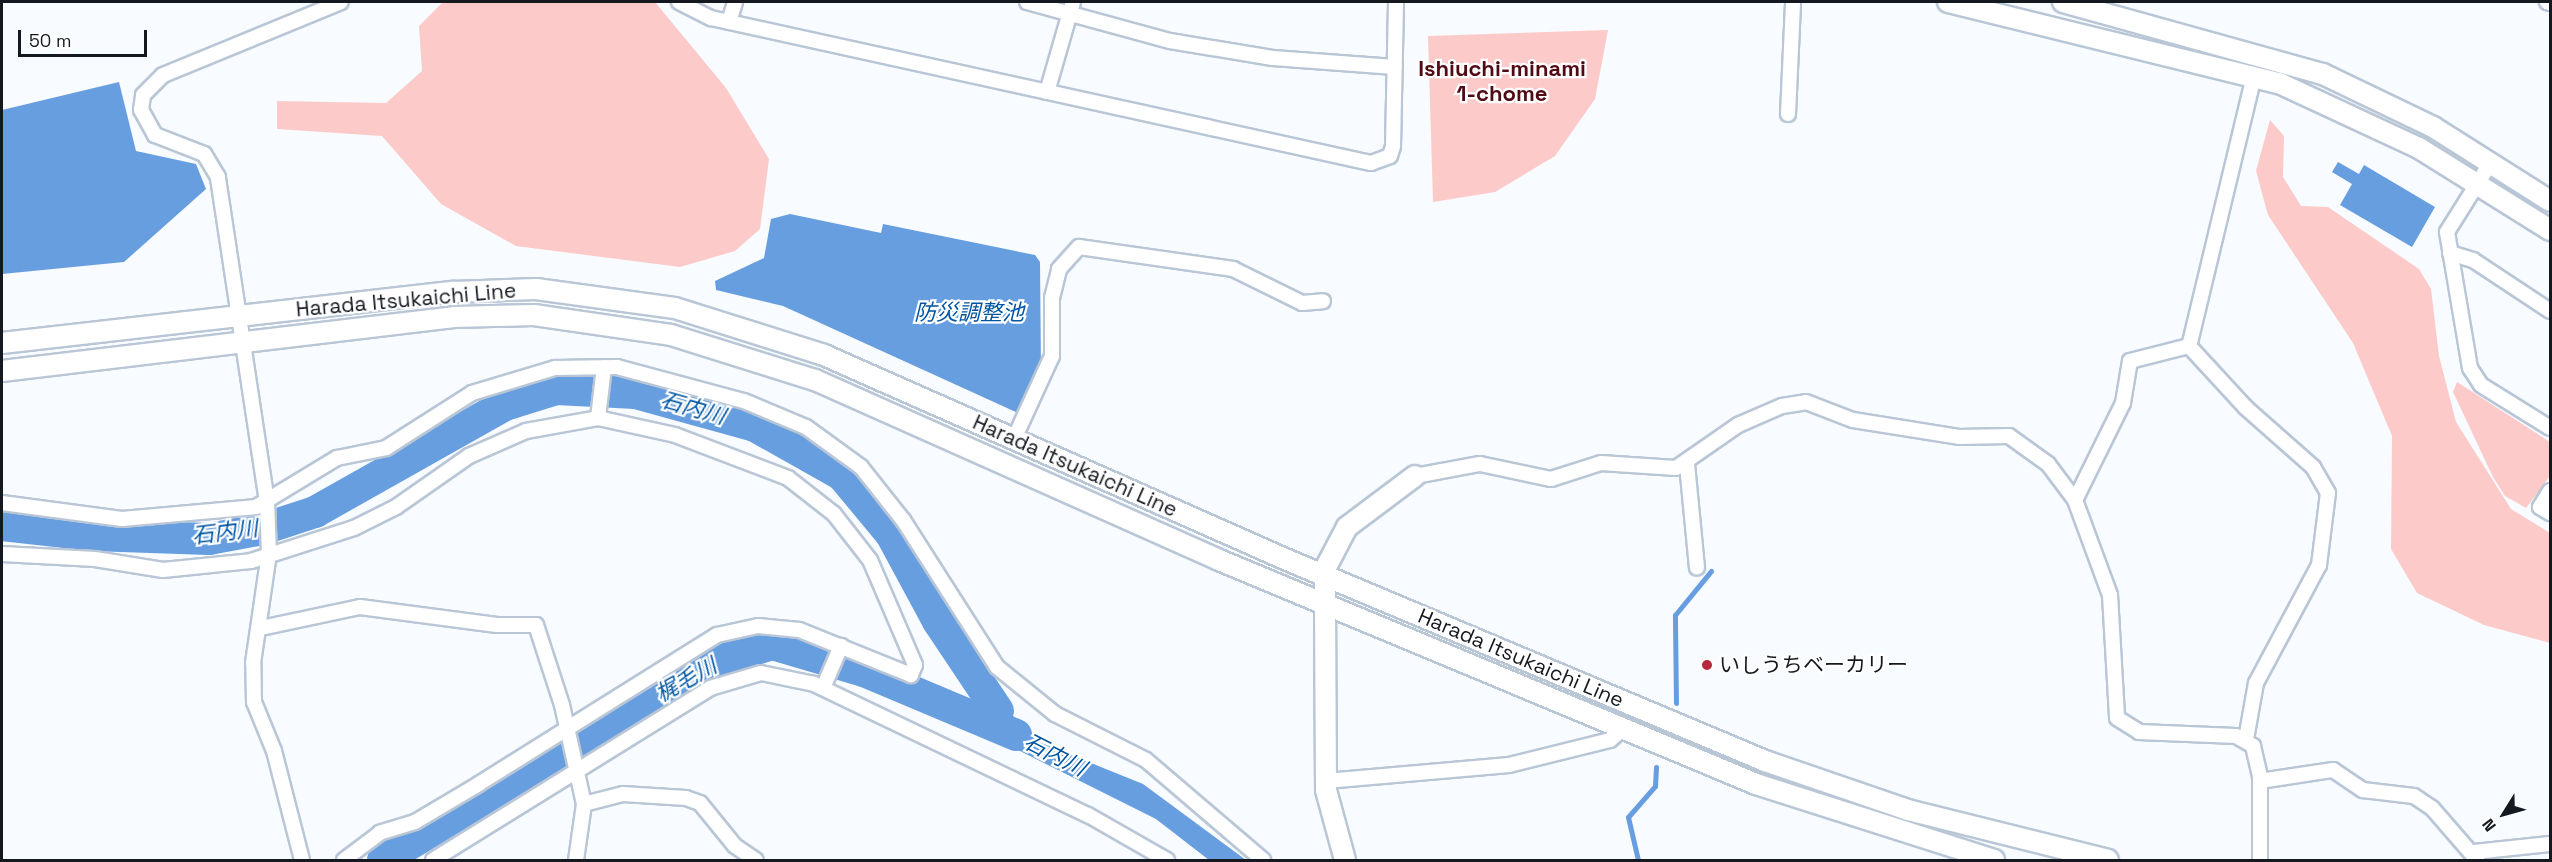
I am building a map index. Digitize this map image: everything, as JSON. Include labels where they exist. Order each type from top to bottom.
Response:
[{"type":"main road","points":[[1948,2],[2254,76],[2355,115],[2476,184],[2550,230]]},
{"type":"main road","points":[[2063,2],[2323,74],[2491,162],[2550,201]]},
{"type":"main road","name":"Harada Itsukaichi Line","points":[[2,343],[453,292],[536,289],[629,299],[784,339],[1324,576],[1765,761],[1908,810],[2108,861]]},
{"type":"main road","name":"Harada Itsukaichi Line","points":[[2,371],[454,317],[534,315],[681,338],[815,380],[1324,603],[1625,727],[1756,784],[1994,861]]},
{"type":"main road","points":[[1345,861],[1326,781],[1324,576],[1343,531],[1415,476]]},
{"type":"street","points":[[302,861],[274,751],[254,702],[253,663],[261,628],[269,554],[267,505],[213,164],[204,154],[155,135],[143,117],[143,96],[163,75],[341,2]]},
{"type":"street","points":[[679,2],[696,13],[729,22],[1371,163],[1390,156],[1393,146],[1396,2]]},
{"type":"street","points":[[729,22],[735,2]]},
{"type":"street","points":[[1027,2],[1071,8],[1170,41],[1273,58],[1395,67]]},
{"type":"street","points":[[1788,114],[1793,2]]},
{"type":"street","points":[[1047,92],[1071,8]]},
{"type":"street","points":[[2189,346],[2254,76]]},
{"type":"street","points":[[2491,162],[2448,228],[2450,253],[2472,375],[2550,428]]},
{"type":"street","points":[[1014,439],[1052,356],[1052,298],[1059,269],[1078,247],[1233,269],[1302,303],[1323,301]]},
{"type":"street","points":[[2450,253],[2473,260],[2550,311]]},
{"type":"street","points":[[2075,500],[2123,403],[2130,361],[2189,346]]},
{"type":"street","points":[[2189,346],[2245,407],[2313,467],[2328,493],[2319,565],[2256,683],[2246,739],[2257,755],[2260,781],[2260,861]]},
{"type":"street","points":[[2,503],[131,519],[203,515],[267,505],[337,458],[386,448],[472,393],[555,368],[604,368],[744,401],[834,446],[884,492],[993,663],[1055,714],[1146,760],[1263,861]]},
{"type":"street","points":[[598,417],[604,368]]},
{"type":"street","points":[[1415,476],[1480,464],[1551,479],[1601,463],[1668,468],[1687,464],[1738,425],[1782,406],[1806,402],[1853,420],[1959,437],[2009,436],[2048,464],[2075,500],[2110,595],[2117,718],[2139,732],[2246,739]]},
{"type":"street","points":[[2,554],[95,559],[163,570],[269,554],[354,528],[396,507],[469,456],[526,431],[598,417],[675,435],[762,465],[834,514],[870,560],[915,671],[905,675],[789,628],[737,629],[698,645],[566,732],[415,822],[380,833],[344,861]]},
{"type":"street","points":[[1687,464],[1697,568]]},
{"type":"street","points":[[2550,491],[2540,507],[2550,513]]},
{"type":"street","points":[[261,628],[360,607],[497,625],[536,625],[584,804],[576,861]]},
{"type":"street","points":[[824,687],[840,648]]},
{"type":"street","points":[[433,861],[573,768],[726,681],[779,674],[824,687],[1088,815],[1167,861]]},
{"type":"street","points":[[1326,781],[1509,765],[1615,738],[1625,727]]},
{"type":"street","points":[[2260,781],[2341,772],[2362,790],[2423,801],[2475,856],[2550,844]]},
{"type":"street","points":[[584,804],[623,794],[686,798],[700,803],[735,846],[756,861]]},
{"type":"shaded area","points":[[443,2],[655,2],[726,88],[769,159],[760,229],[735,251],[680,267],[516,246],[441,204],[382,136],[277,129],[277,101],[386,103],[422,71],[419,26]]},
{"type":"shaded area","points":[[1608,30],[1595,99],[1555,156],[1495,192],[1433,202],[1428,36]]},
{"type":"shaded area","points":[[2270,120],[2284,136],[2283,177],[2301,206],[2328,207],[2419,269],[2431,289],[2439,356],[2456,422],[2511,509],[2550,533],[2550,643],[2484,625],[2417,593],[2391,549],[2392,436],[2353,343],[2268,215],[2256,171]]},
{"type":"shaded area","points":[[2457,382],[2550,442],[2550,476],[2526,508],[2505,496],[2493,477],[2453,392]]},
{"type":"water","points":[[119,82],[136,151],[196,164],[206,189],[124,262],[2,274],[2,110]]},
{"type":"water","points":[[2338,162],[2359,174],[2364,165],[2435,207],[2412,247],[2340,205],[2352,184],[2332,172]]},
{"type":"water","name":"防災調整池","points":[[790,214],[881,233],[883,224],[1035,255],[1040,262],[1041,371],[1020,414],[783,306],[716,290],[715,281],[764,258],[771,219]]},
{"type":"water","points":[[971,658],[1006,709],[1039,742],[1143,784],[1246,860],[1209,860],[1156,819],[984,733]]},
{"type":"waterway","name":"石内川","points":[[2,525],[92,535],[209,539],[263,529],[315,512],[505,405],[556,389],[636,393],[755,426],[842,475],[891,534],[938,621],[998,711]]},
{"type":"waterway","points":[[1676,703],[1675,615],[1711,571]]},
{"type":"waterway","name":"梶毛川","points":[[383,860],[709,664],[772,644],[864,671],[1016,735]]},
{"type":"waterway","points":[[1638,860],[1628,817],[1655,786],[1656,767]]},
{"type":"place","name":"いしうちベーカリー","points":[[1707,665]]},
{"type":"district","name":"Ishiuchi-minami 1-chome","points":[[1502,80]]}]
